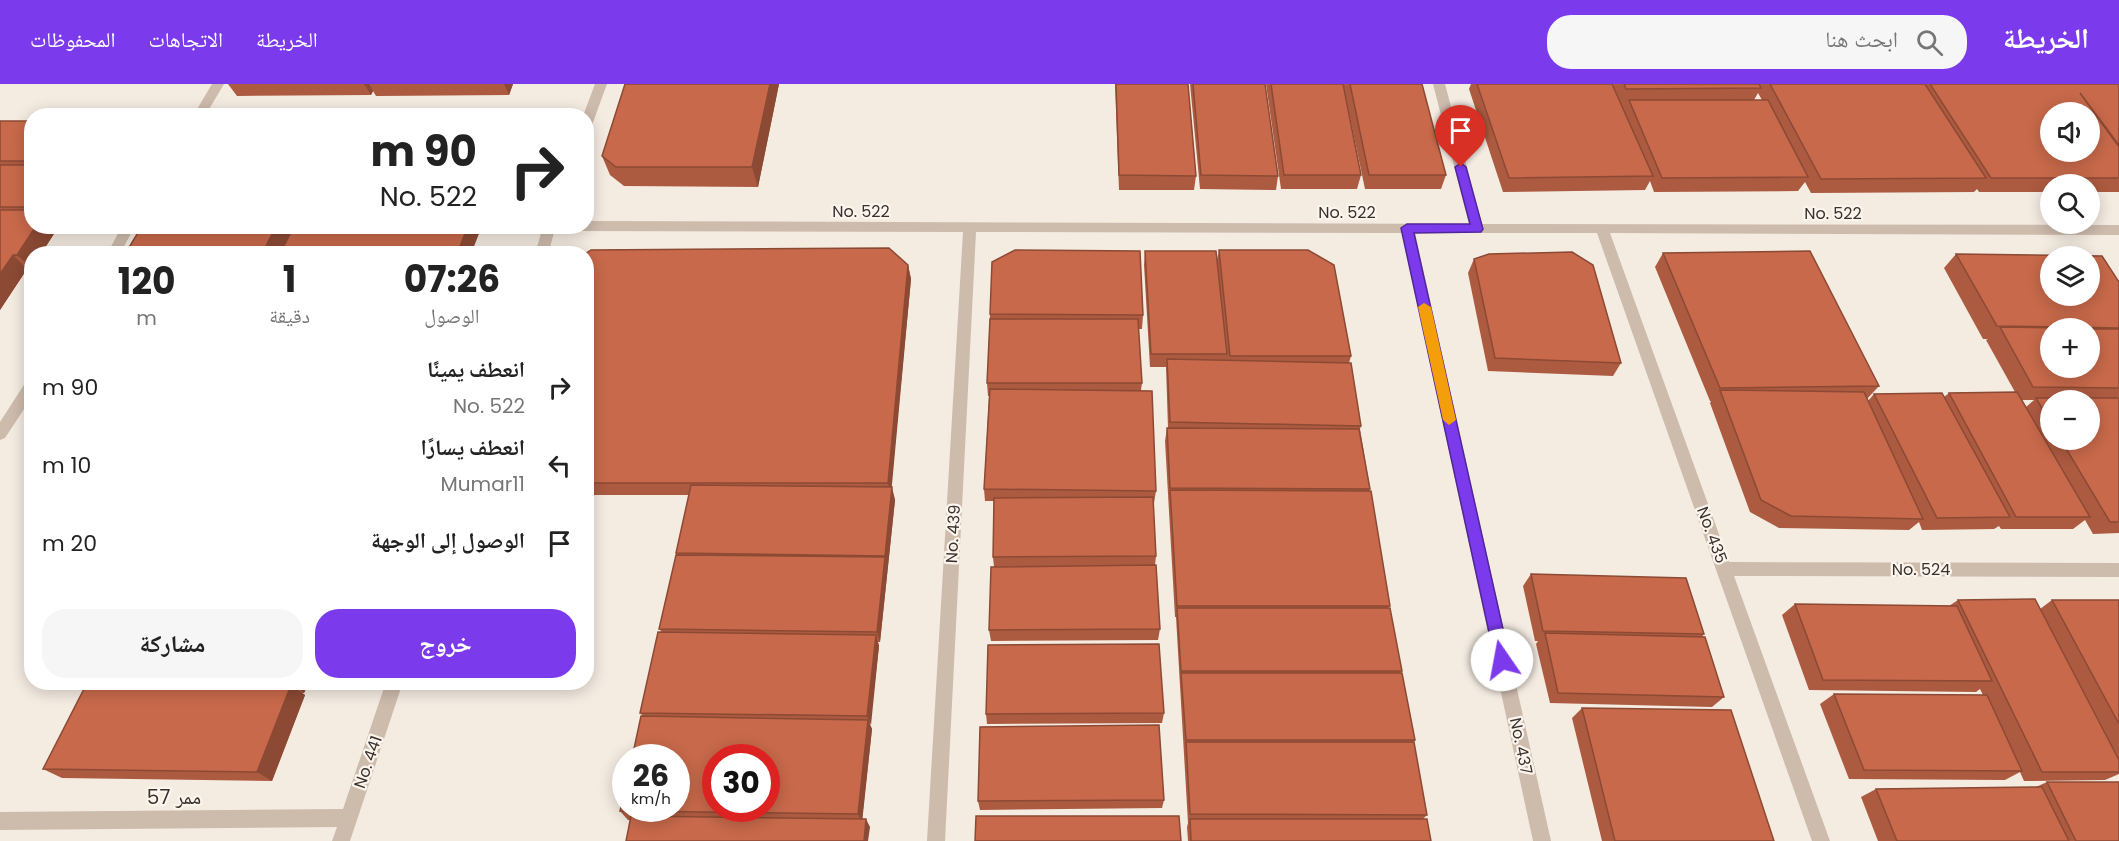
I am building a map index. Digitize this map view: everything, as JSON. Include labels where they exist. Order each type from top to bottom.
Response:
[{"type":"street","points":[[204,108],[218,84]]},
{"type":"street","points":[[593,108],[602,84]]},
{"type":"street","points":[[1439,84],[1477,229]]},
{"type":"street","name":"No. 522","points":[[594,226],[2119,230]]},
{"type":"street","name":"No. 439","points":[[936,841],[970,228]]},
{"type":"street","name":"No. 437","points":[[1407,228],[1542,841]]},
{"type":"street","name":"No. 435","points":[[1602,229],[1821,841]]},
{"type":"street","points":[[0,434],[24,396]]},
{"type":"street","name":"No. 524","points":[[1724,569],[2119,570]]},
{"type":"street","name":"No. 441","points":[[341,841],[392,690]]},
{"type":"street","name":"ممر 57","points":[[0,821],[349,818]]},
{"type":"building","points":[[625,84],[770,84],[752,167],[616,167],[602,156]]},
{"type":"building","points":[[1116,84],[1188,84],[1196,176],[1119,175]]},
{"type":"building","points":[[1193,84],[1265,84],[1278,176],[1201,175]]},
{"type":"building","points":[[1271,84],[1343,84],[1361,175],[1284,175]]},
{"type":"building","points":[[1350,84],[1422,84],[1446,175],[1369,175]]},
{"type":"building","points":[[1477,84],[1612,84],[1653,176],[1509,178]]},
{"type":"building","points":[[1624,84],[1759,84],[1761,88],[1626,89]]},
{"type":"building","points":[[1770,84],[1925,84],[1986,178],[1821,179]]},
{"type":"building","points":[[1930,84],[2119,84],[2119,145],[2100,120],[2100,102],[2087,102],[2080,93],[2086,102],[2040,102],[2040,162],[2100,162],[2100,121],[2119,147],[2119,178],[2100,178],[2100,174],[2040,174],[2040,178],[1991,178]]},
{"type":"building","points":[[1629,100],[1768,100],[1808,177],[1662,178]]},
{"type":"building","points":[[0,121],[24,121],[24,161],[0,161]]},
{"type":"building","points":[[0,165],[24,165],[24,207],[0,207]]},
{"type":"building","points":[[0,210],[24,210],[24,234],[31,234],[17,255],[13,255],[0,274]]},
{"type":"building","points":[[137,234],[272,234],[266,246],[130,246]]},
{"type":"building","points":[[290,234],[465,234],[460,246],[284,246]]},
{"type":"building","points":[[889,248],[908,265],[888,483],[594,483],[594,250]]},
{"type":"building","points":[[1015,250],[1140,251],[1143,315],[990,314],[992,262]]},
{"type":"building","points":[[1219,250],[1308,250],[1334,265],[1351,356],[1230,356]]},
{"type":"building","points":[[1145,251],[1216,251],[1227,354],[1151,354]]},
{"type":"building","points":[[1810,251],[1879,386],[1720,388],[1663,253]]},
{"type":"building","points":[[1572,252],[1593,265],[1621,363],[1495,358],[1474,259],[1489,254]]},
{"type":"building","points":[[1956,254],[2040,255],[2040,306],[2100,306],[2100,256],[2102,256],[2119,282],[2119,328],[2100,328],[2100,318],[2040,318],[2040,327],[1997,326]]},
{"type":"building","points":[[990,319],[1138,319],[1142,383],[987,383]]},
{"type":"building","points":[[2000,327],[2040,327],[2040,378],[2100,378],[2100,329],[2119,329],[2119,388],[2033,387]]},
{"type":"building","points":[[1167,359],[1351,363],[1361,426],[1170,422]]},
{"type":"building","points":[[990,389],[1152,391],[1156,491],[984,489]]},
{"type":"building","points":[[1720,390],[1864,392],[1923,519],[1791,516],[1761,500]]},
{"type":"building","points":[[2017,392],[2040,431],[2040,450],[2051,450],[2090,517],[2016,517],[1949,393]]},
{"type":"building","points":[[1942,393],[2010,517],[1937,518],[1874,394]]},
{"type":"building","points":[[2100,398],[2119,398],[2119,522],[2110,522],[2067,450],[2100,450]]},
{"type":"building","points":[[1167,428],[1359,429],[1370,489],[1170,488]]},
{"type":"building","points":[[691,485],[892,487],[885,556],[676,553]]},
{"type":"building","points":[[1170,490],[1371,491],[1390,606],[1177,606]]},
{"type":"building","points":[[1153,497],[1156,556],[993,557],[994,498]]},
{"type":"building","points":[[676,555],[885,557],[877,632],[659,629]]},
{"type":"building","points":[[1156,565],[1160,629],[989,630],[991,567]]},
{"type":"building","points":[[1531,574],[1686,578],[1704,634],[1543,631]]},
{"type":"building","points":[[2035,599],[2119,760],[2119,772],[2042,772],[1958,600]]},
{"type":"building","points":[[2052,600],[2119,600],[2119,724]]},
{"type":"building","points":[[1795,604],[1957,606],[1992,681],[1823,680]]},
{"type":"building","points":[[1177,608],[1390,608],[1402,671],[1181,671]]},
{"type":"building","points":[[658,632],[876,635],[867,716],[640,713]]},
{"type":"building","points":[[1545,633],[1705,637],[1724,697],[1558,693]]},
{"type":"building","points":[[1159,644],[1164,713],[986,714],[988,645]]},
{"type":"building","points":[[1181,673],[1402,673],[1415,740],[1186,740]]},
{"type":"building","points":[[83,690],[289,690],[257,772],[43,769]]},
{"type":"building","points":[[1834,694],[1987,695],[2022,771],[1864,770]]},
{"type":"building","points":[[1582,708],[1731,710],[1774,841],[1615,841]]},
{"type":"building","points":[[641,716],[868,720],[858,814],[780,813],[780,744],[702,744],[702,812],[690,812],[690,744],[635,744]]},
{"type":"building","points":[[1159,725],[1164,800],[978,801],[980,727]]},
{"type":"building","points":[[1186,742],[1414,742],[1427,815],[1190,814]]},
{"type":"building","points":[[2047,782],[2119,782],[2119,841],[2076,841]]},
{"type":"building","points":[[2042,787],[2069,841],[1897,841],[1876,789]]},
{"type":"building","points":[[976,816],[1179,816],[1181,841],[975,841]]},
{"type":"building","points":[[690,817],[702,817],[702,822],[780,822],[780,818],[866,819],[864,841],[626,841],[630,822],[690,822]]},
{"type":"building","points":[[1190,819],[1427,819],[1431,841],[1191,841]]},
{"type":"slow traffic","points":[[1424,307],[1449,420]]},
{"type":"route","points":[[1461,167],[1477,229],[1407,228],[1502,660]]}]
